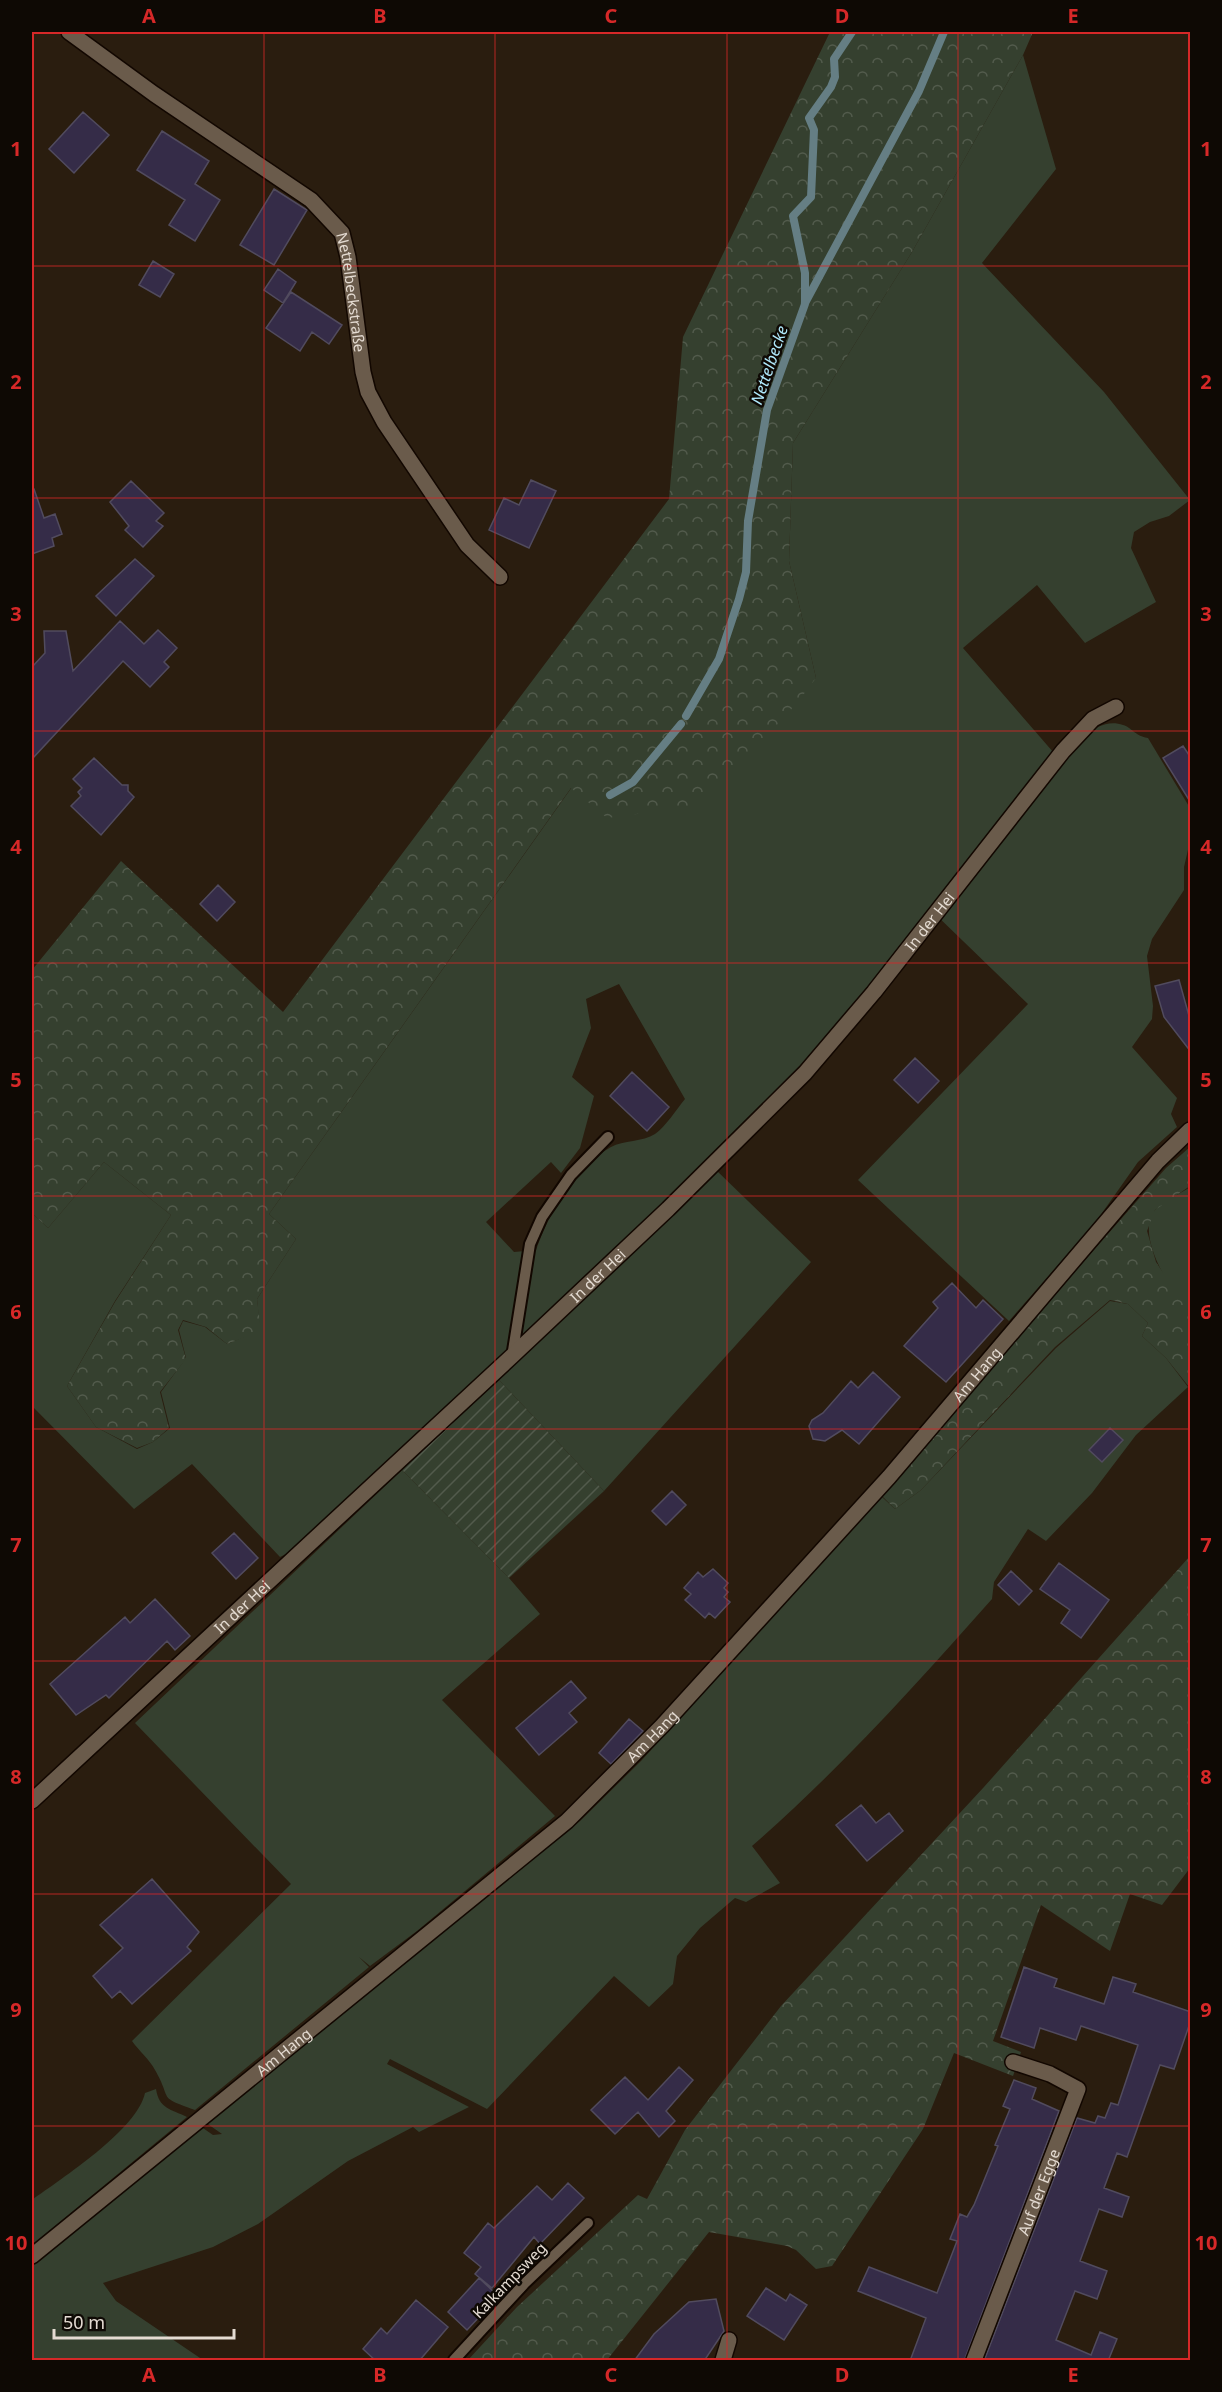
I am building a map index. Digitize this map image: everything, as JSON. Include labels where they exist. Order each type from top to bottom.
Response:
[{"type":"street","name":"Nettelbeckstraße","points":[[69,32],[154,94],[311,200],[342,233],[348,256],[363,372],[368,392],[384,422],[467,545],[500,577]]},
{"type":"street","name":"In der Hei","points":[[32,1801],[512,1357],[668,1209],[805,1073],[873,992],[1064,751],[1094,719],[1116,707]]},
{"type":"street","name":"Am Hang","points":[[32,2256],[567,1821],[662,1726],[889,1477],[1158,1161],[1191,1130]]},
{"type":"street","name":"Auf der Egge","points":[[974,2361],[1078,2089],[1050,2074],[1013,2062]]},
{"type":"street","points":[[723,2361],[729,2340]]},
{"type":"lane","points":[[512,1357],[530,1244],[542,1217],[571,1175],[608,1137]]},
{"type":"lane","name":"Kalkampsweg","points":[[454,2361],[524,2284],[588,2223]]},
{"type":"green space","points":[[830,32],[1033,32],[1023,55],[912,252],[793,443],[789,561],[816,678],[797,703],[704,805],[607,818],[571,788],[269,1214],[296,1239],[257,1299],[261,1331],[227,1344],[206,1327],[183,1320],[178,1330],[186,1359],[160,1392],[169,1428],[153,1442],[137,1448],[96,1427],[67,1386],[115,1302],[171,1215],[104,1162],[48,1228],[32,1213],[32,970],[121,861],[283,1012],[669,499],[683,337]]},
{"type":"green space","points":[[1023,55],[1056,169],[982,263],[1104,392],[1190,500],[1169,516],[1150,522],[1134,532],[1131,548],[1156,602],[1085,643],[1037,585],[963,648],[1060,760],[1096,728],[1114,723],[1123,725],[1148,738],[1190,808],[1190,841],[1184,867],[1184,890],[1152,939],[1147,956],[1153,1006],[1152,1019],[1132,1047],[1177,1098],[1171,1114],[1177,1127],[1138,1162],[1095,1223],[1009,1321],[858,1180],[1028,1004],[932,911],[795,1075],[538,1324],[290,1552],[280,1557],[192,1464],[134,1509],[32,1406],[32,1213],[48,1228],[104,1162],[171,1215],[115,1301],[67,1386],[96,1427],[137,1449],[153,1442],[170,1428],[161,1392],[186,1358],[179,1330],[183,1321],[205,1327],[227,1344],[260,1330],[257,1299],[296,1239],[269,1214],[572,787],[816,678],[789,561],[793,443],[912,252]],"holes":[[[619,984],[685,1099],[655,1134],[611,1147],[585,1167],[564,1192],[548,1221],[536,1250],[514,1252],[486,1222],[551,1162],[561,1173],[580,1148],[594,1096],[572,1077],[591,1028],[586,999]]]},
{"type":"green space","points":[[1190,1147],[1190,1186],[1155,1210],[1147,1231],[1156,1262],[1190,1313],[1190,1388],[1166,1358],[1142,1336],[1148,1323],[1128,1304],[1110,1300],[1055,1347],[921,1490],[895,1509],[882,1496],[1166,1168]]},
{"type":"green space","points":[[716,1170],[811,1262],[604,1491],[499,1380]]},
{"type":"green space","points":[[1190,1187],[1190,1313],[1165,1278],[1152,1248],[1149,1234],[1150,1221],[1155,1210]]},
{"type":"green space","points":[[1110,1301],[1128,1304],[1148,1323],[1142,1336],[1166,1358],[1188,1387],[1136,1435],[1092,1493],[1046,1541],[1028,1529],[994,1582],[992,1599],[846,1757],[752,1846],[780,1883],[746,1902],[735,1898],[700,1928],[677,1956],[673,1984],[649,2007],[614,1976],[487,2109],[390,2059],[387,2064],[469,2107],[419,2132],[413,2127],[348,2161],[258,2224],[213,2247],[103,2283],[116,2301],[203,2360],[32,2360],[32,2266],[200,2126],[213,2135],[222,2134],[205,2122],[580,1821],[641,1761],[882,1497],[895,1509],[921,1490],[1056,1348]]},
{"type":"green space","points":[[499,1380],[604,1491],[509,1578],[402,1470]]},
{"type":"green space","points":[[402,1470],[509,1578],[540,1614],[442,1700],[555,1816],[417,1931],[370,1966],[359,1957],[369,1967],[195,2110],[167,2096],[153,2066],[132,2041],[291,1884],[135,1723]]},
{"type":"green space","points":[[1190,1556],[1190,1868],[1162,1905],[1130,1894],[1110,1951],[1041,1905],[993,2041],[1021,2052],[1013,2076],[954,2053],[923,2129],[832,2266],[816,2269],[796,2250],[787,2246],[709,2232],[607,2360],[468,2360],[517,2307],[638,2195],[647,2199],[685,2130],[781,2006],[984,1787]]},
{"type":"green space","points":[[156,2089],[163,2105],[187,2117],[32,2245],[32,2200],[114,2137],[139,2107],[145,2093]]},
{"type":"building","points":[[83,112],[109,135],[74,173],[49,149]]},
{"type":"building","points":[[162,131],[209,161],[195,184],[220,200],[195,241],[169,225],[185,200],[137,170]]},
{"type":"building","points":[[274,189],[307,210],[274,265],[240,245]]},
{"type":"building","points":[[153,261],[174,274],[160,297],[139,285]]},
{"type":"building","points":[[278,269],[296,282],[283,303],[264,290]]},
{"type":"building","points":[[291,292],[342,325],[329,344],[312,332],[300,351],[266,328]]},
{"type":"building","points":[[531,480],[556,491],[529,548],[489,530],[504,498],[519,505]]},
{"type":"building","points":[[131,481],[164,513],[156,521],[163,526],[143,547],[125,530],[129,526],[110,502]]},
{"type":"building","points":[[32,489],[34,489],[44,518],[55,514],[62,534],[52,538],[54,546],[32,554]]},
{"type":"building","points":[[135,559],[154,576],[116,616],[96,596]]},
{"type":"building","points":[[120,621],[144,644],[158,630],[177,648],[164,662],[169,667],[150,687],[123,661],[32,759],[32,667],[45,653],[44,631],[66,631],[73,671]]},
{"type":"building","points":[[1183,746],[1191,758],[1191,803],[1163,758]]},
{"type":"building","points":[[94,758],[122,785],[128,785],[128,791],[134,797],[101,835],[71,806],[81,796],[78,792],[82,788],[73,779]]},
{"type":"building","points":[[218,885],[235,902],[217,921],[200,904]]},
{"type":"building","points":[[1179,980],[1191,1023],[1191,1052],[1164,1017],[1155,986]]},
{"type":"building","points":[[915,1058],[939,1081],[918,1103],[894,1080]]},
{"type":"building","points":[[632,1072],[669,1107],[647,1131],[610,1096]]},
{"type":"building","points":[[952,1283],[976,1308],[983,1300],[1003,1319],[946,1382],[904,1346],[938,1308],[933,1302]]},
{"type":"building","points":[[873,1372],[900,1397],[859,1444],[842,1430],[825,1441],[813,1439],[809,1426],[812,1420],[823,1413],[851,1381],[858,1388]]},
{"type":"building","points":[[1110,1428],[1123,1440],[1102,1462],[1089,1450]]},
{"type":"building","points":[[672,1491],[686,1505],[666,1525],[652,1511]]},
{"type":"building","points":[[234,1533],[258,1558],[236,1579],[212,1553]]},
{"type":"building","points":[[1059,1563],[1109,1600],[1081,1638],[1061,1623],[1070,1610],[1040,1589]]},
{"type":"building","points":[[713,1569],[728,1583],[724,1588],[728,1592],[724,1597],[730,1602],[715,1618],[709,1613],[705,1618],[685,1600],[691,1594],[684,1588],[698,1572],[703,1577]]},
{"type":"building","points":[[1011,1571],[1032,1591],[1019,1605],[998,1585]]},
{"type":"building","points":[[155,1599],[190,1636],[175,1650],[167,1641],[109,1698],[106,1695],[76,1715],[50,1684],[125,1617],[130,1623]]},
{"type":"building","points":[[571,1681],[586,1698],[569,1713],[577,1722],[539,1755],[516,1728]]},
{"type":"building","points":[[629,1719],[643,1731],[611,1764],[599,1753]]},
{"type":"building","points":[[861,1805],[876,1823],[889,1813],[903,1831],[867,1861],[836,1825]]},
{"type":"building","points":[[152,1879],[199,1932],[187,1947],[191,1951],[132,2004],[120,1991],[112,1998],[93,1976],[123,1948],[100,1925]]},
{"type":"building","points":[[1024,1967],[1057,1979],[1054,1987],[1104,2004],[1113,1977],[1136,1984],[1133,1992],[1191,2012],[1191,2020],[1174,2069],[1160,2065],[1127,2157],[1117,2153],[1104,2188],[1129,2197],[1122,2217],[1099,2209],[1080,2261],[1107,2271],[1097,2299],[1075,2291],[1056,2340],[1091,2355],[1100,2332],[1117,2339],[1108,2361],[984,2361],[1077,2118],[1095,2123],[1098,2116],[1105,2118],[1111,2103],[1118,2105],[1138,2045],[1081,2026],[1076,2040],[1040,2028],[1034,2048],[1001,2037]]},
{"type":"building","points":[[679,2067],[693,2080],[666,2111],[675,2121],[659,2137],[638,2112],[615,2134],[591,2110],[625,2077],[648,2100]]},
{"type":"building","points":[[1014,2080],[1036,2088],[1032,2099],[1059,2111],[964,2361],[910,2361],[926,2318],[858,2291],[869,2267],[937,2293],[957,2241],[950,2239],[960,2214],[967,2217],[974,2205],[998,2146],[995,2145],[1010,2109],[1003,2106]]},
{"type":"building","points":[[568,2183],[584,2198],[540,2244],[534,2237],[492,2288],[475,2274],[481,2267],[464,2253],[488,2223],[494,2228],[537,2186],[552,2200]]},
{"type":"building","points":[[479,2278],[495,2293],[480,2310],[483,2313],[467,2330],[448,2312]]},
{"type":"building","points":[[766,2288],[786,2301],[790,2294],[807,2305],[784,2340],[747,2316]]},
{"type":"building","points":[[716,2299],[724,2331],[704,2361],[634,2361],[654,2334],[689,2302]]},
{"type":"building","points":[[416,2300],[448,2327],[419,2361],[376,2361],[363,2349],[381,2328],[387,2334]]},
{"type":"waterway","name":"Nettelbecke","points":[[686,716],[719,659],[746,572],[748,521],[767,410],[805,304],[805,273],[793,216],[811,197],[814,130],[809,118],[831,87],[835,77],[834,59],[852,32]]},
{"type":"waterway","points":[[805,303],[919,91],[944,32]]},
{"type":"waterway","name":"Nettelbecke","points":[[610,795],[633,782],[681,724]]}]
